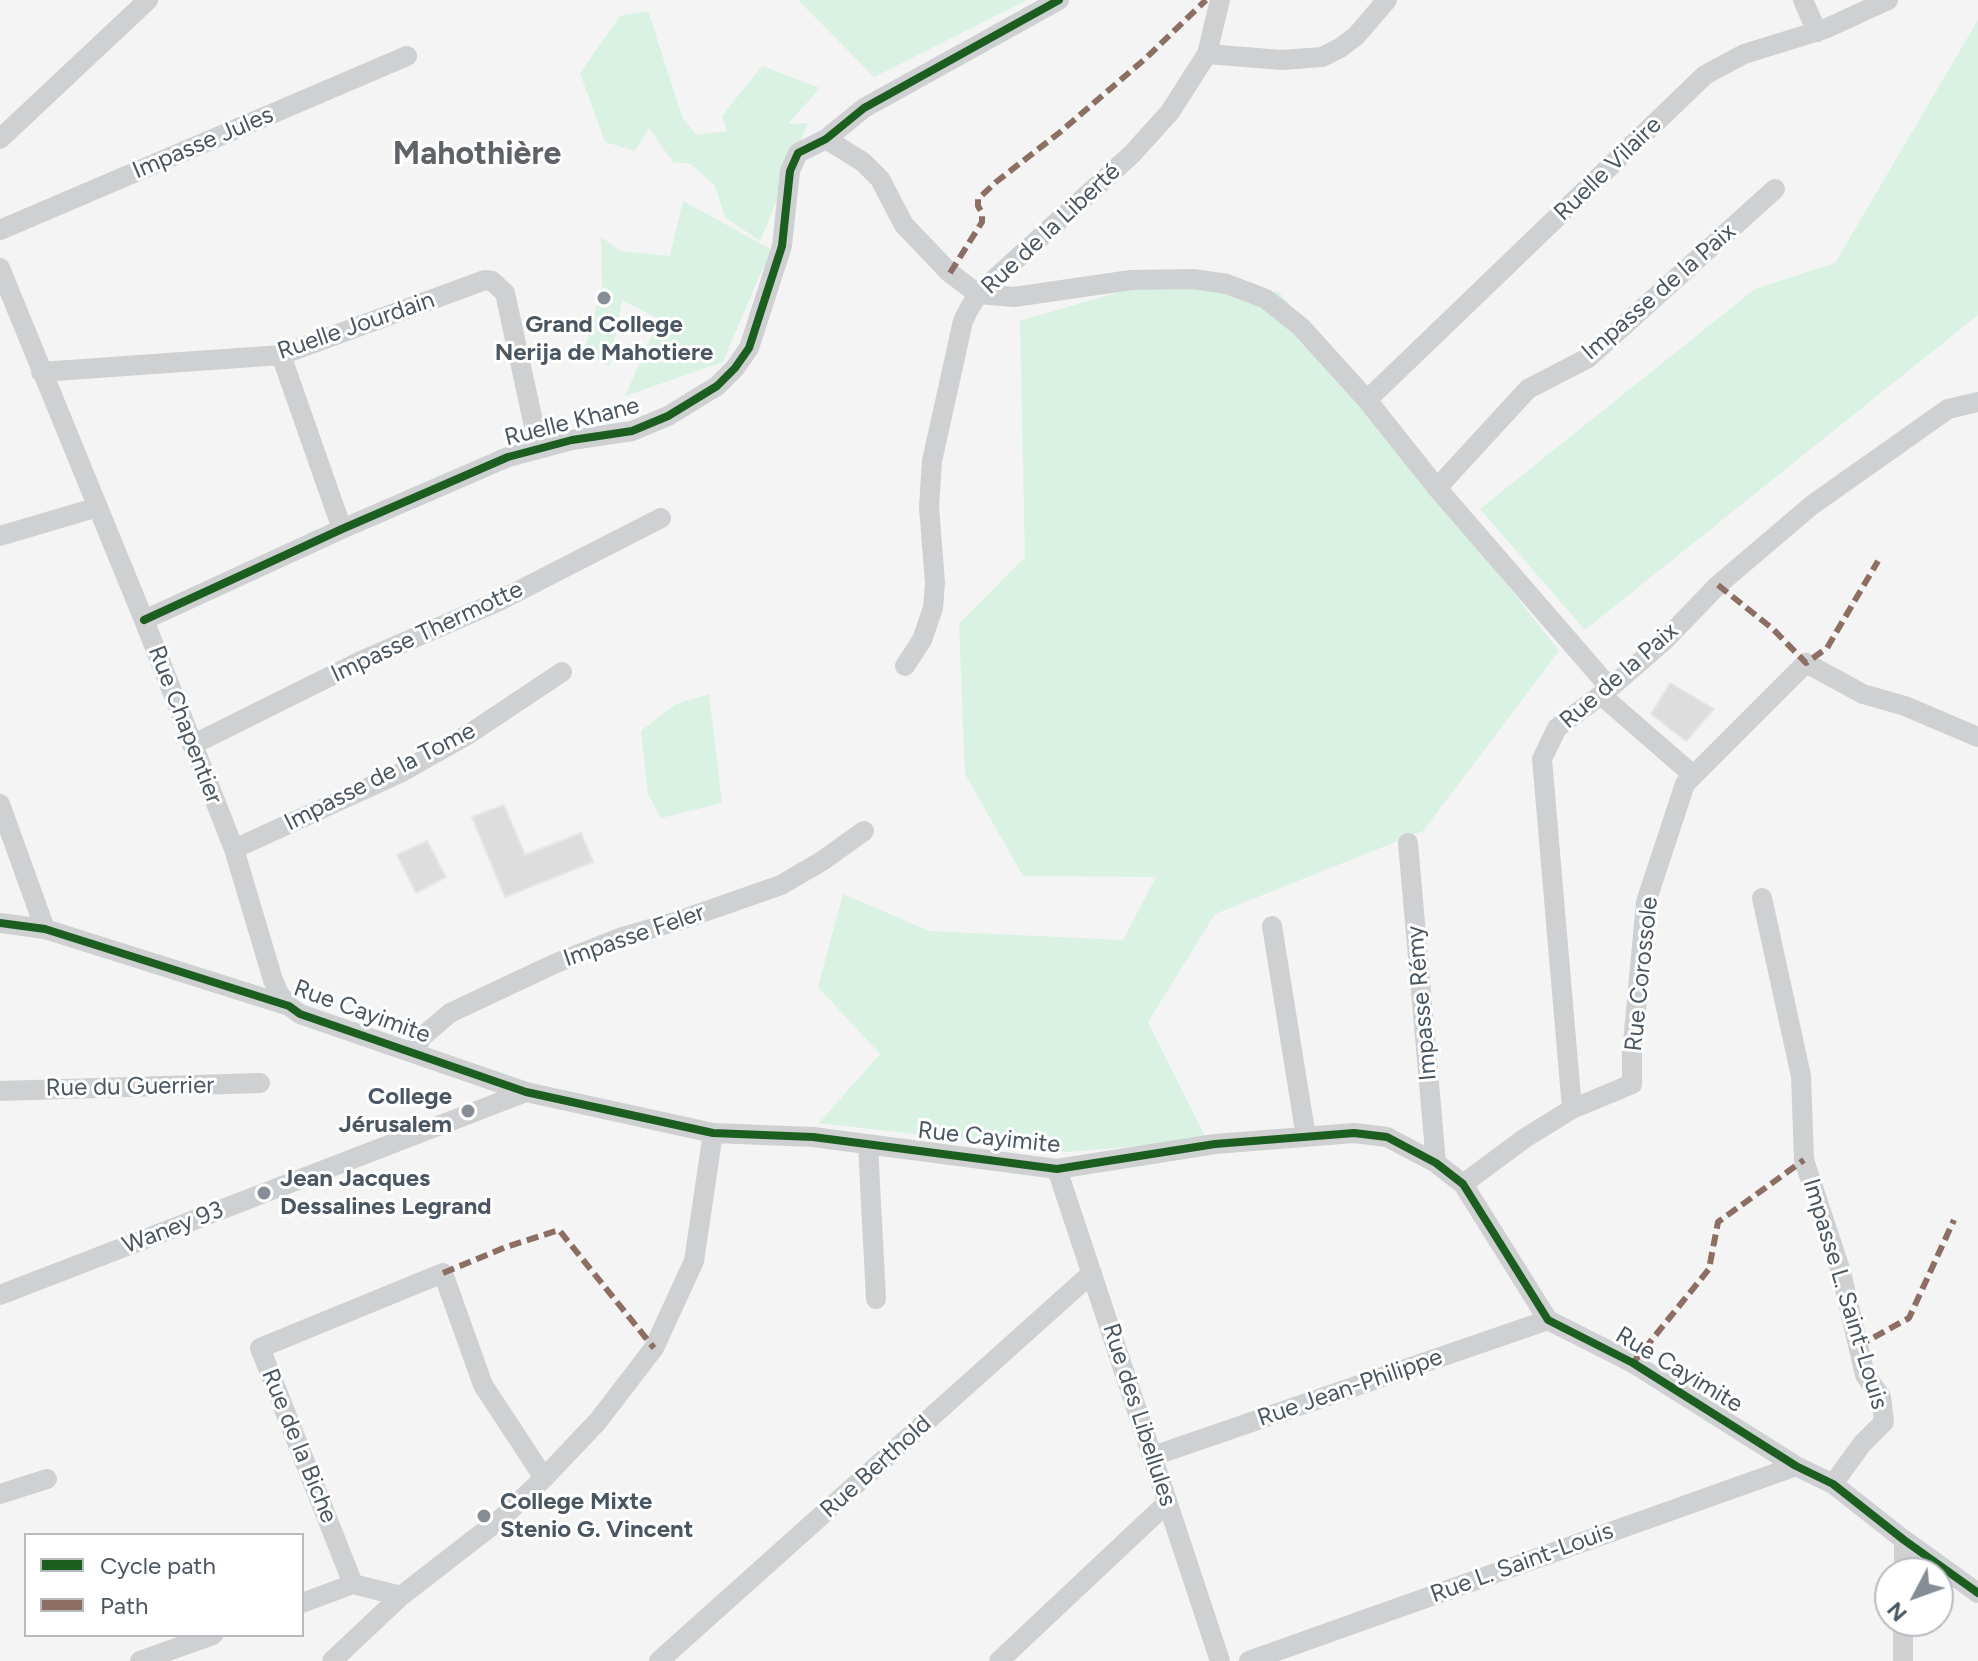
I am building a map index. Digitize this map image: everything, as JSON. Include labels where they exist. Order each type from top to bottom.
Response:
[{"type":"street","points":[[0,139],[148,0]]},
{"type":"street","name":"Ruelle Khane","points":[[144,620],[508,457],[572,440],[632,431],[668,416],[717,386],[749,348],[782,246],[790,171],[798,153],[826,139],[875,101],[1059,0]]},
{"type":"street","name":"Rue de la Liberté","points":[[905,666],[922,640],[933,608],[935,583],[929,507],[935,441],[963,321],[978,294],[1132,154],[1170,112],[1207,54],[1220,0]]},
{"type":"street","points":[[1207,54],[1282,60],[1322,57],[1356,36],[1387,0]]},
{"type":"street","points":[[1803,0],[1817,32]]},
{"type":"street","name":"Ruelle Vilaire","points":[[1367,400],[1705,75],[1744,54],[1817,32],[1888,0]]},
{"type":"street","name":"Impasse Jules","points":[[0,230],[407,56]]},
{"type":"street","points":[[826,139],[863,162],[880,179],[904,225],[950,273],[978,294],[1014,297],[1131,280],[1193,279],[1227,284],[1266,299],[1301,327],[1367,400],[1606,691],[1693,775]]},
{"type":"street","name":"Impasse de la Paix","points":[[1437,488],[1528,389],[1588,358],[1775,189]]},
{"type":"street","name":"Rue Chapentier","points":[[0,268],[9,321],[41,372],[98,507],[234,849],[273,980],[289,1006]]},
{"type":"street","name":"Ruelle Jourdain","points":[[41,372],[281,355],[485,280],[492,281],[505,293],[539,449]]},
{"type":"street","points":[[281,355],[342,529]]},
{"type":"street","name":"Rue de la Paix","points":[[1572,1109],[1542,759],[1557,728],[1665,640],[1718,585],[1812,505],[1948,409],[1978,402]]},
{"type":"street","points":[[0,536],[98,507]]},
{"type":"street","name":"Impasse Thermotte","points":[[192,745],[361,661],[497,602],[661,518]]},
{"type":"street","name":"Rue Corossole","points":[[1572,1109],[1632,1084],[1646,902],[1685,784],[1806,663],[1863,694],[1905,706],[1978,737]]},
{"type":"street","name":"Impasse de la Tome","points":[[234,849],[400,773],[469,734],[562,672]]},
{"type":"street","points":[[0,804],[45,929]]},
{"type":"street","name":"Impasse Feler","points":[[413,1052],[422,1037],[450,1013],[554,964],[622,937],[781,885],[864,831]]},
{"type":"street","name":"Impasse Rémy","points":[[1408,843],[1436,1163]]},
{"type":"street","name":"Impasse L. Saint-Louis","points":[[1762,898],[1801,1076],[1804,1160],[1841,1272],[1865,1375],[1881,1397],[1884,1422],[1862,1444],[1833,1484]]},
{"type":"street","name":"Rue Cayimite","points":[[0,923],[45,929],[289,1006],[300,1014],[526,1092],[713,1133],[813,1137],[1057,1169],[1215,1144],[1354,1133],[1387,1137],[1436,1163],[1463,1184],[1548,1320],[1633,1363],[1796,1466],[1833,1484],[1978,1593]]},
{"type":"street","points":[[1272,926],[1306,1137]]},
{"type":"street","name":"Rue du Guerrier","points":[[0,1091],[260,1083]]},
{"type":"street","name":"Waney 93","points":[[0,1295],[526,1092]]},
{"type":"street","points":[[1463,1184],[1525,1138],[1572,1109]]},
{"type":"street","points":[[332,1661],[401,1596],[503,1517],[544,1478],[598,1421],[654,1348],[694,1261],[713,1133]]},
{"type":"street","points":[[868,1145],[876,1299]]},
{"type":"street","name":"Rue des Libellules","points":[[1057,1169],[1220,1661]]},
{"type":"street","name":"Rue de la Biche","points":[[353,1584],[260,1348],[443,1273],[483,1385],[544,1478]]},
{"type":"street","name":"Rue Berthold","points":[[659,1661],[1092,1273]]},
{"type":"street","name":"Rue Jean-Philippe","points":[[1153,1456],[1548,1320]]},
{"type":"street","name":"Rue L. Saint-Louis","points":[[1249,1661],[1796,1466]]},
{"type":"street","points":[[0,1494],[47,1479]]},
{"type":"street","points":[[999,1661],[1167,1503]]},
{"type":"street","points":[[1904,1540],[1904,1557]]},
{"type":"street","points":[[304,1602],[353,1584],[401,1596]]},
{"type":"street","points":[[140,1661],[207,1637]]},
{"type":"street","points":[[1903,1637],[1903,1661]]},
{"type":"green space","points":[[798,0],[1027,0],[874,77]]},
{"type":"green space","points":[[648,11],[683,119],[697,135],[727,131],[722,116],[762,66],[820,88],[788,124],[808,123],[760,241],[725,217],[715,186],[691,164],[673,162],[649,128],[635,151],[605,142],[580,73],[620,16]]},
{"type":"green space","points":[[1978,20],[1978,315],[1585,630],[1480,509],[1755,289],[1835,263]]},
{"type":"green space","points":[[683,201],[774,251],[760,274],[723,362],[625,396],[659,319],[622,300],[610,366],[584,352],[602,286],[601,237],[621,251],[670,256]]},
{"type":"green space","points":[[1143,285],[1279,292],[1559,651],[1423,831],[1215,914],[1148,1022],[1207,1140],[1069,1152],[819,1123],[880,1054],[818,987],[843,894],[929,931],[1123,940],[1156,877],[1023,876],[965,774],[959,624],[1025,557],[1020,321]]},
{"type":"green space","points":[[709,694],[722,803],[661,818],[648,794],[641,731],[676,704]]},
{"type":"building","points":[[1670,683],[1714,709],[1686,741],[1651,714]]},
{"type":"building","points":[[504,805],[525,855],[581,833],[593,862],[505,897],[472,817]]},
{"type":"building","points":[[427,841],[446,877],[416,893],[397,855]]},
{"type":"marked path","points":[[950,273],[982,222],[978,199],[1146,58],[1206,0]]},
{"type":"marked path","points":[[1718,585],[1773,629],[1806,663],[1827,648],[1878,561]]},
{"type":"marked path","points":[[1633,1363],[1709,1269],[1718,1222],[1804,1160]]},
{"type":"marked path","points":[[1858,1346],[1909,1318],[1954,1220]]},
{"type":"marked path","points":[[443,1273],[506,1247],[559,1230],[654,1348]]},
{"type":"cycle path","points":[[144,620],[508,457],[572,440],[632,431],[668,416],[717,386],[749,348],[782,246],[790,171],[798,153],[826,139],[864,108],[1059,0]]},
{"type":"cycle path","points":[[0,923],[45,929],[289,1006],[300,1014],[526,1092],[713,1133],[813,1137],[1057,1169],[1215,1144],[1354,1133],[1387,1137],[1436,1163],[1463,1184],[1548,1320],[1633,1363],[1796,1466],[1833,1484],[1978,1593]]},
{"type":"place","name":"Grand College Nerija de Mahotiere","points":[[604,298]]},
{"type":"place","name":"College Jérusalem","points":[[468,1111]]},
{"type":"place","name":"Jean Jacques Dessalines Legrand","points":[[264,1193]]},
{"type":"place","name":"College Mixte Stenio G. Vincent","points":[[484,1516]]},
{"type":"district","name":"Mahothière","points":[[477,155]]}]
